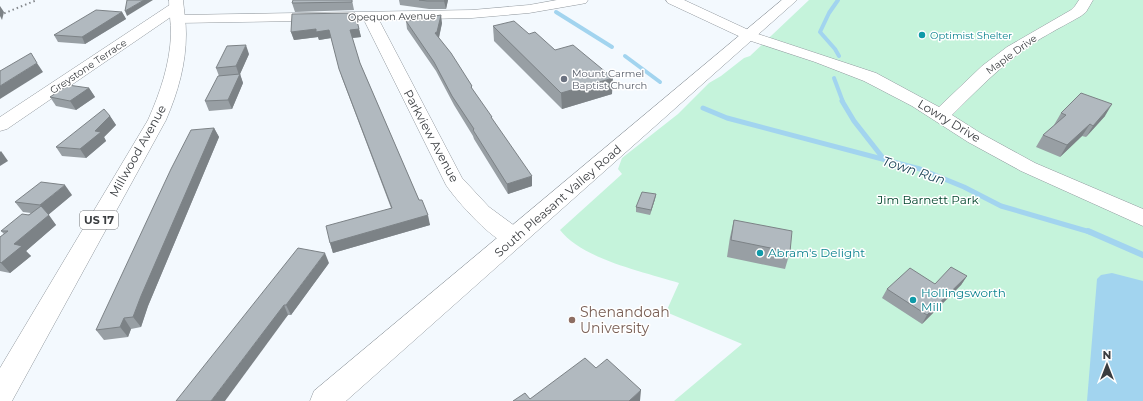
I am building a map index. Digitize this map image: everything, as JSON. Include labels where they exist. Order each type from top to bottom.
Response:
[{"type":"street","name":"Opequon Avenue","points":[[177,9],[370,17],[497,13],[581,0]]},
{"type":"street","name":"Lowry Drive","points":[[673,0],[750,36],[821,58],[870,77],[941,116],[975,138],[1028,167],[1143,218]]},
{"type":"street","name":"South Pleasant Valley Road","points":[[325,401],[790,0]]},
{"type":"street","name":"Maple Drive","points":[[941,116],[988,70],[1033,37],[1076,13],[1081,9],[1086,0]]},
{"type":"street","name":"Greystone Terrace","points":[[0,125],[177,9]]},
{"type":"street","name":"Millwood Avenue","points":[[0,395],[157,120],[168,97],[177,57],[177,9]]},
{"type":"street","name":"Parkview Avenue","points":[[370,17],[458,187],[468,200],[485,217],[515,238]]},
{"type":"green space","name":"Jim Barnett Park","points":[[809,0],[1143,0],[1143,401],[674,401],[742,344],[666,312],[679,283],[598,257],[570,240],[560,230],[622,174],[618,169],[622,158],[678,114],[709,83],[721,76],[744,58],[750,56]]},
{"type":"water","points":[[1112,273],[1143,281],[1143,401],[1087,401],[1097,279],[1101,275]]},
{"type":"building","points":[[127,0],[144,0],[125,11]]},
{"type":"building","points":[[293,0],[352,0],[352,2],[292,3]]},
{"type":"building","points":[[419,0],[445,0],[427,1]]},
{"type":"building","points":[[96,10],[122,12],[82,37],[54,35]]},
{"type":"building","points":[[355,13],[359,29],[350,30],[360,63],[419,200],[422,200],[428,215],[330,243],[326,226],[392,208],[339,69],[329,30],[316,32],[316,29],[291,32],[292,14]]},
{"type":"building","points":[[441,15],[437,32],[435,33],[451,53],[472,86],[471,87],[532,176],[507,184],[452,96],[434,62],[406,21]]},
{"type":"building","points":[[514,21],[529,34],[535,32],[555,50],[573,45],[613,78],[561,93],[493,26]]},
{"type":"building","points":[[246,45],[236,66],[216,68],[227,46]]},
{"type":"building","points":[[31,53],[37,63],[0,86],[0,71]]},
{"type":"building","points":[[240,74],[228,100],[205,101],[218,76]]},
{"type":"building","points":[[68,85],[89,88],[70,101],[50,97]]},
{"type":"building","points":[[1081,93],[1112,104],[1093,126],[1090,124],[1067,145],[1043,135],[1066,115],[1061,113]]},
{"type":"building","points":[[104,109],[110,116],[95,131],[101,132],[80,149],[56,147]]},
{"type":"building","points":[[214,128],[133,317],[124,318],[120,327],[96,330],[171,169],[191,130]]},
{"type":"building","points":[[41,182],[65,185],[40,205],[15,202]]},
{"type":"building","points":[[642,192],[656,194],[651,210],[636,207]]},
{"type":"building","points":[[41,206],[49,215],[14,244],[22,246],[1,263],[0,237],[8,231],[1,231],[22,214],[29,215]]},
{"type":"building","points":[[734,220],[792,231],[790,252],[731,240]]},
{"type":"building","points":[[298,248],[325,253],[211,401],[176,401]]},
{"type":"building","points":[[951,267],[967,276],[927,315],[887,289],[910,268],[935,284]]},
{"type":"building","points":[[585,358],[596,368],[607,359],[641,390],[629,401],[513,401],[525,393],[530,399]]},
{"type":"waterway","points":[[838,0],[829,13],[820,32],[835,49],[839,56]]},
{"type":"waterway","name":"Town Run","points":[[556,12],[612,47]]},
{"type":"waterway","name":"Town Run","points":[[625,56],[660,82]]},
{"type":"waterway","points":[[834,78],[843,102]]},
{"type":"waterway","points":[[842,101],[854,121],[883,158]]},
{"type":"waterway","name":"Town Run","points":[[703,108],[727,118],[920,169],[964,187],[1001,206],[1090,232]]},
{"type":"waterway","name":"Town Run","points":[[1088,231],[1143,255]]},
{"type":"railway","points":[[0,15],[37,0]]},
{"type":"place","name":"Optimist Shelter","points":[[922,35]]},
{"type":"place","name":"Mount Carmel Baptist Church","points":[[564,79]]},
{"type":"place","name":"Abram's Delight","points":[[760,253]]},
{"type":"place","name":"Hollingsworth Mill","points":[[913,300]]},
{"type":"place","name":"Shenandoah University","points":[[572,320]]}]
